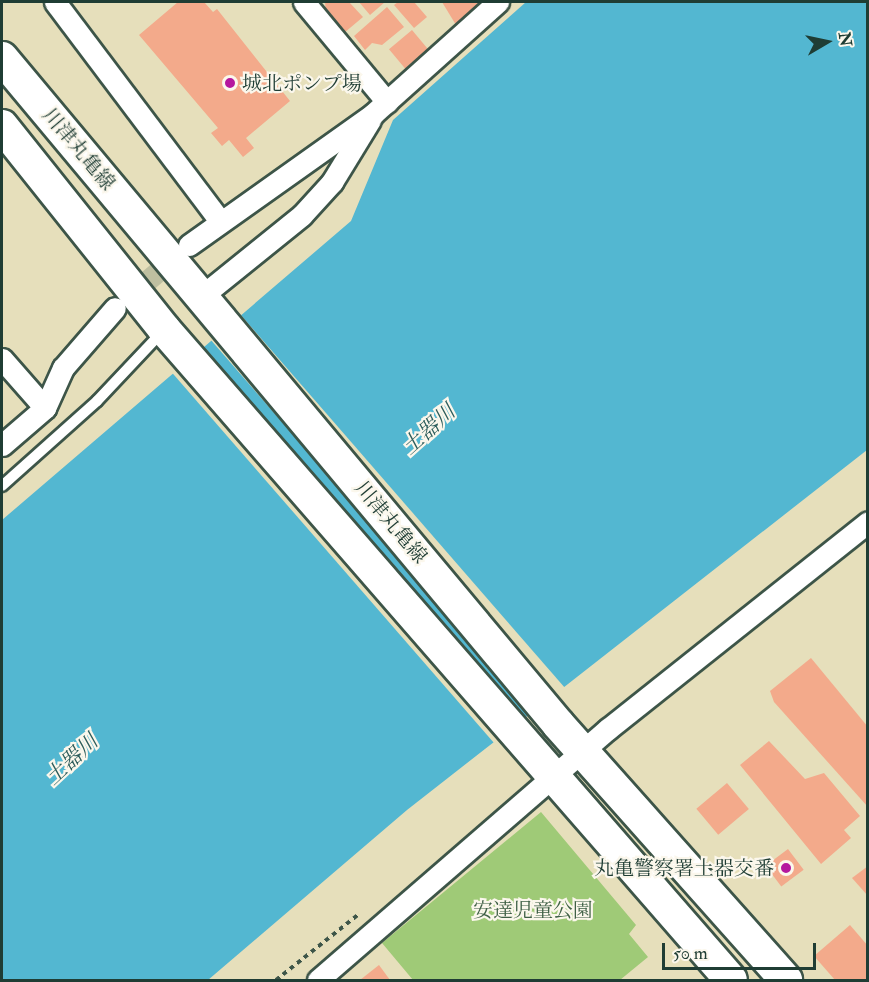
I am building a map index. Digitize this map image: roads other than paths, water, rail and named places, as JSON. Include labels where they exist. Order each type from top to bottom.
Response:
[{"type":"main road","name":"川津丸亀線","points":[[2,58],[203,295],[558,724],[786,981]]},
{"type":"main road","points":[[2,126],[164,329],[527,752],[731,981]]},
{"type":"street","points":[[56,2],[219,220]]},
{"type":"street","points":[[304,2],[380,108]]},
{"type":"street","points":[[189,245],[219,220],[380,108],[498,2]]},
{"type":"street","points":[[203,295],[302,215],[332,182],[380,108]]},
{"type":"street","points":[[2,445],[45,408],[63,368],[115,308]]},
{"type":"street","points":[[2,359],[45,408]]},
{"type":"street","points":[[318,981],[583,750],[867,522]]},
{"type":"lane","points":[[2,486],[98,401],[164,329]]},
{"type":"water","name":"土器川","points":[[526,2],[867,2],[867,450],[407,810],[208,980],[2,980],[2,520],[351,221],[393,120]]},
{"type":"tunnel","points":[[125,300],[181,252]]},
{"type":"place","name":"城北ポンプ場","points":[[230,83]]},
{"type":"place","name":"丸亀警察署土器交番","points":[[786,868]]},
{"type":"park label","name":"安達児童公園","points":[[533,910]]}]
